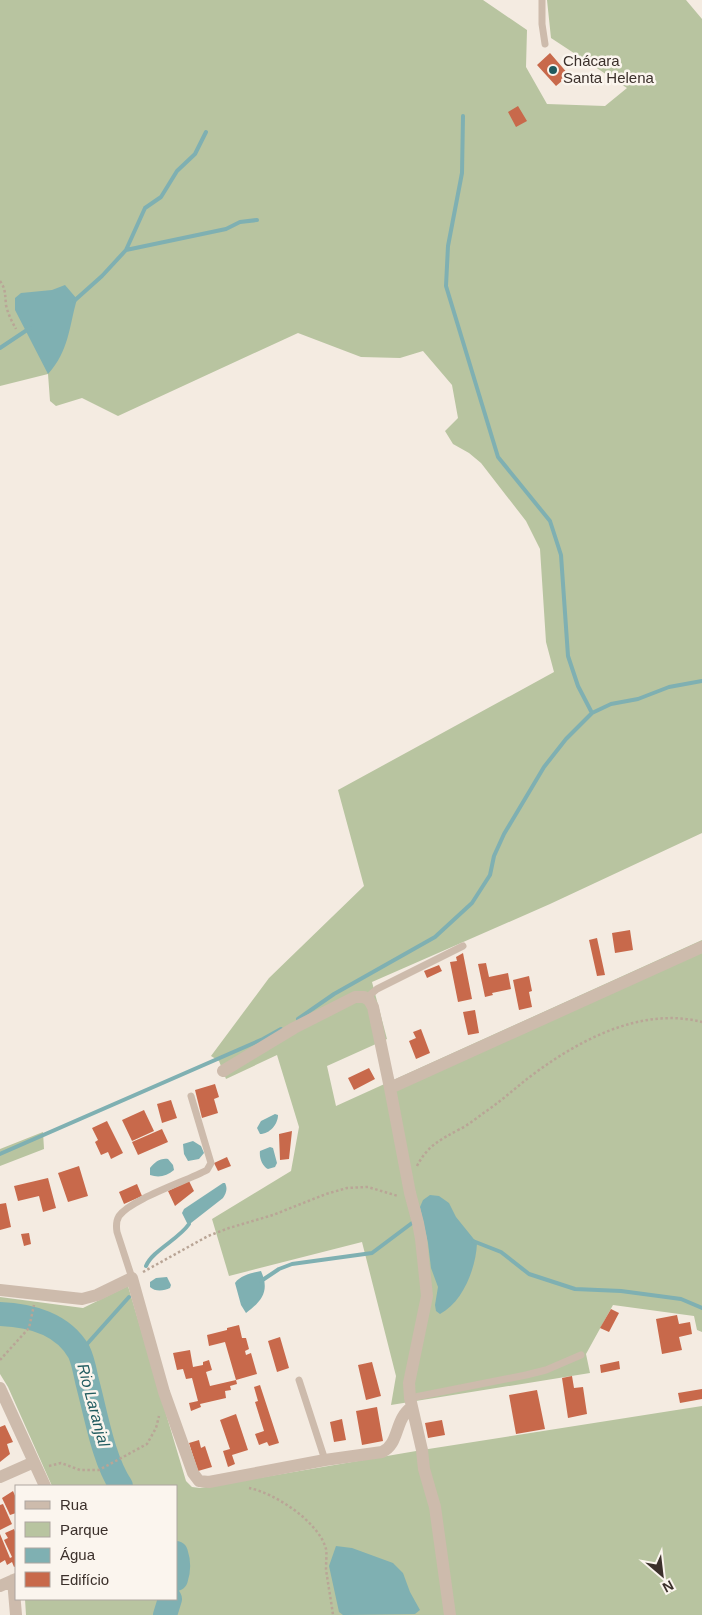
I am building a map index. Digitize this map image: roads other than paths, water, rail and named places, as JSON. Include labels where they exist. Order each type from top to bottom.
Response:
[{"type":"street","points":[[390,1088],[702,947]]},
{"type":"street","points":[[223,1071],[294,1028],[355,997],[364,997],[369,1000],[373,1007],[412,1205],[421,1239],[427,1296],[409,1383],[424,1469],[435,1507],[450,1615]]},
{"type":"street","points":[[0,1290],[82,1299],[97,1295],[132,1278],[164,1392],[193,1473],[199,1481],[209,1482],[387,1450],[393,1442],[402,1417],[411,1403]]},
{"type":"street","points":[[0,1388],[44,1485]]},
{"type":"street","points":[[0,1477],[36,1466]]},
{"type":"street","points":[[0,1586],[14,1580],[15,1598]]},
{"type":"street","points":[[15,1600],[16,1615]]},
{"type":"lane","points":[[542,0],[542,24],[545,44]]},
{"type":"lane","points":[[369,1000],[371,994],[377,989],[463,946]]},
{"type":"lane","points":[[132,1278],[117,1232],[116,1225],[119,1216],[148,1197],[207,1170],[211,1163],[191,1096]]},
{"type":"lane","points":[[411,1403],[546,1370],[581,1355]]},
{"type":"lane","points":[[300,1380],[325,1460]]},
{"type":"water","points":[[65,285],[77,299],[64,348],[48,374],[15,310],[15,298],[21,293],[52,290]]},
{"type":"water","points":[[275,1114],[278,1115],[278,1118],[275,1125],[264,1134],[260,1134],[257,1128],[261,1121]]},
{"type":"water","points":[[193,1141],[201,1146],[204,1153],[199,1159],[188,1161],[184,1154],[183,1144]]},
{"type":"water","points":[[270,1147],[273,1148],[277,1163],[275,1167],[268,1169],[261,1161],[260,1151]]},
{"type":"water","points":[[168,1159],[173,1165],[174,1170],[163,1176],[150,1175],[150,1168],[154,1164],[160,1160]]},
{"type":"water","points":[[225,1183],[226,1193],[223,1198],[191,1223],[187,1223],[182,1213],[184,1209]]},
{"type":"water","points":[[430,1195],[439,1196],[449,1203],[456,1217],[477,1243],[471,1273],[462,1293],[448,1309],[440,1314],[436,1311],[438,1287],[431,1268],[420,1207],[423,1200]]},
{"type":"water","points":[[261,1271],[265,1284],[263,1295],[246,1313],[241,1305],[235,1283],[243,1276]]},
{"type":"water","points":[[167,1277],[171,1285],[170,1288],[154,1290],[150,1287],[150,1282],[156,1278]]},
{"type":"water","points":[[336,1546],[352,1548],[393,1563],[403,1573],[410,1592],[420,1610],[415,1614],[343,1615],[339,1612],[329,1566]]},
{"type":"waterway","points":[[463,116],[462,173],[448,246],[446,286],[498,457],[550,521],[561,555],[568,656],[578,686],[592,713]]},
{"type":"waterway","points":[[126,250],[145,208],[161,197],[177,171],[195,154],[206,132]]},
{"type":"waterway","points":[[74,301],[102,276],[126,250],[226,229],[240,222],[257,220]]},
{"type":"waterway","points":[[0,348],[30,328]]},
{"type":"waterway","points":[[298,1019],[334,994],[435,937],[472,903],[490,875],[494,856],[504,834],[544,767],[566,739],[592,713],[611,704],[638,699],[669,687],[702,681]]},
{"type":"waterway","points":[[0,1154],[263,1039],[281,1029]]},
{"type":"waterway","points":[[261,1281],[279,1269],[292,1264],[372,1253],[412,1223]]},
{"type":"waterway","points":[[146,1266],[154,1255],[179,1235],[189,1224]]},
{"type":"waterway","points":[[473,1241],[501,1252],[529,1274],[575,1289],[621,1291],[681,1299],[702,1308]]},
{"type":"waterway","points":[[79,1353],[129,1297]]},
{"type":"waterway","name":"Rio Laranjal","points":[[0,1314],[23,1316],[45,1323],[64,1334],[72,1342],[82,1359],[105,1450],[109,1463],[120,1485]]},
{"type":"waterway","name":"Rio Laranjal","points":[[178,1560],[178,1566]]},
{"type":"waterway","name":"Rio Laranjal","points":[[178,1566],[178,1572]]},
{"type":"waterway","name":"Rio Laranjal","points":[[165,1615],[170,1600]]},
{"type":"place","name":"Chácara Santa Helena","points":[[553,70]]}]
